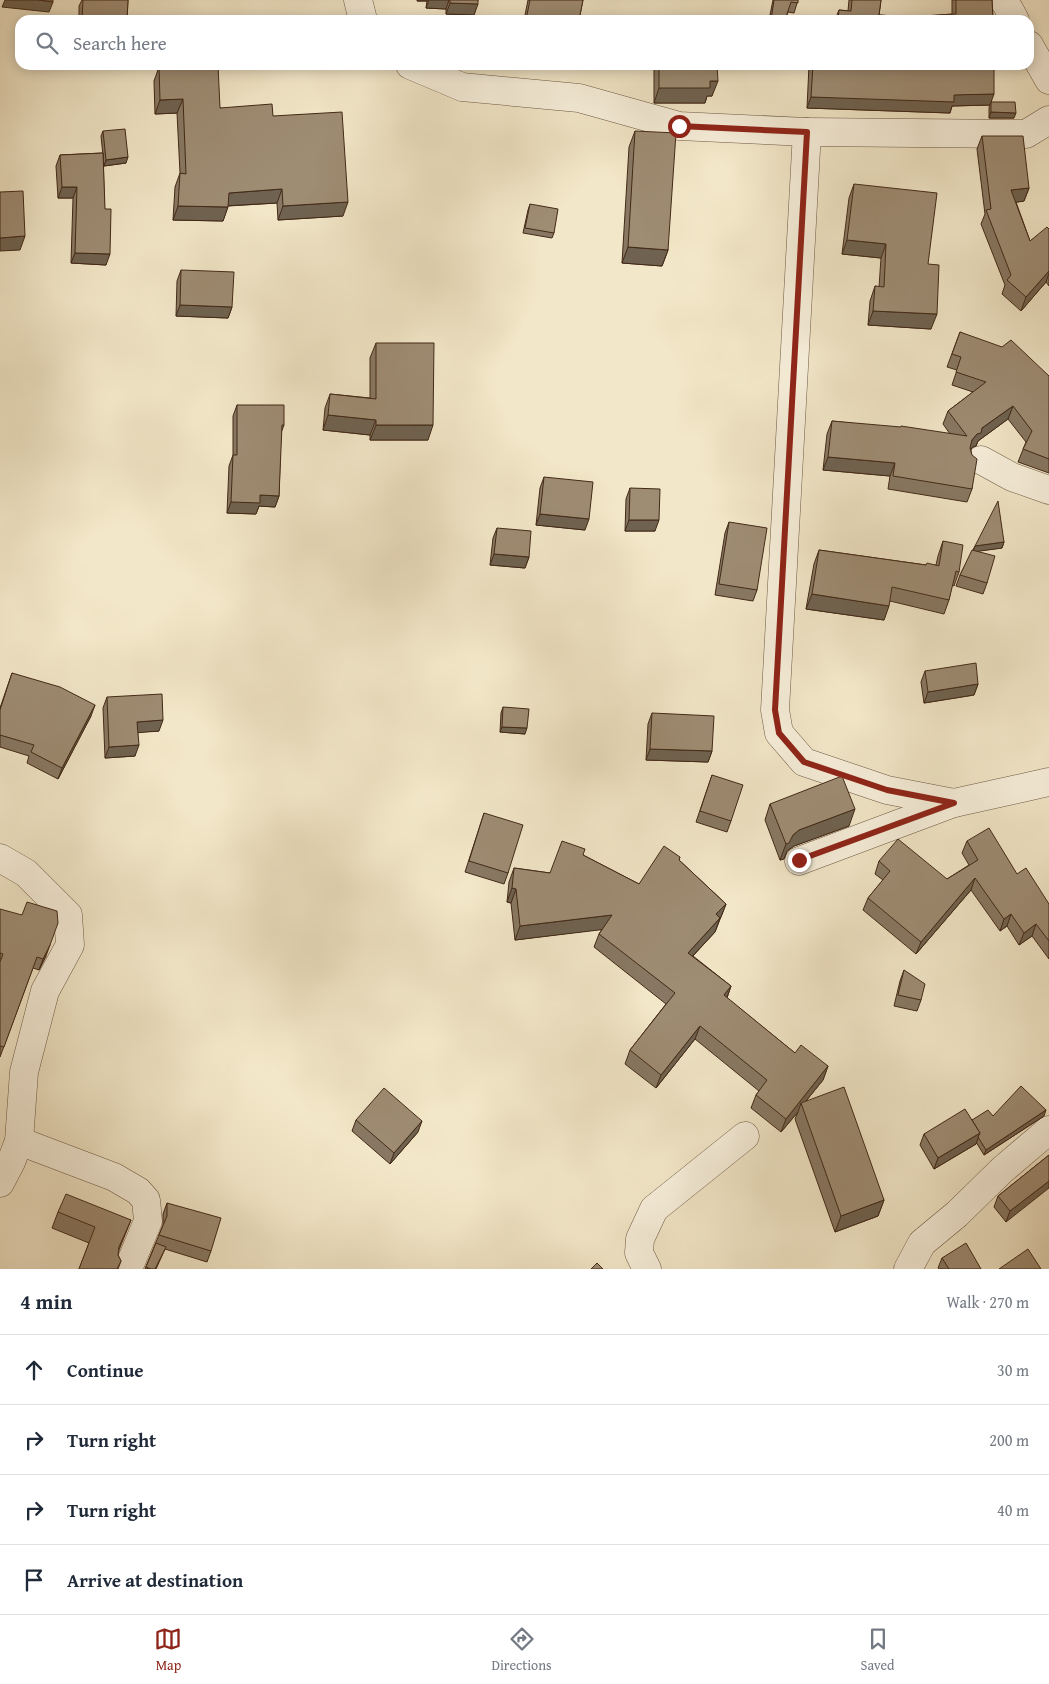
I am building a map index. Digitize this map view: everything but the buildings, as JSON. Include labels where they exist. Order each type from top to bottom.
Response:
[{"type":"street","points":[[358,0],[362,15]]},
{"type":"street","points":[[1004,0],[1012,15]]},
{"type":"street","points":[[1034,54],[1049,80]]},
{"type":"street","points":[[422,70],[462,87],[579,98],[679,126],[807,132],[1026,134],[1049,120]]},
{"type":"street","points":[[807,132],[775,710],[779,733],[804,762],[887,790],[954,803]]},
{"type":"street","points":[[981,460],[1012,478],[1049,490]]},
{"type":"street","points":[[799,860],[954,803],[1049,782]]},
{"type":"street","points":[[0,858],[26,873],[68,915],[70,945],[45,991],[24,1072],[19,1141],[0,1183]]},
{"type":"street","points":[[908,1269],[922,1243],[1049,1130]]},
{"type":"street","points":[[647,1269],[639,1253],[640,1239],[654,1208],[745,1136]]},
{"type":"street","points":[[19,1141],[114,1177],[138,1191],[146,1200],[148,1221],[128,1269]]},
{"type":"route","points":[[679,126],[807,132],[775,710],[779,733],[804,762],[887,790],[954,803],[799,860]]}]
